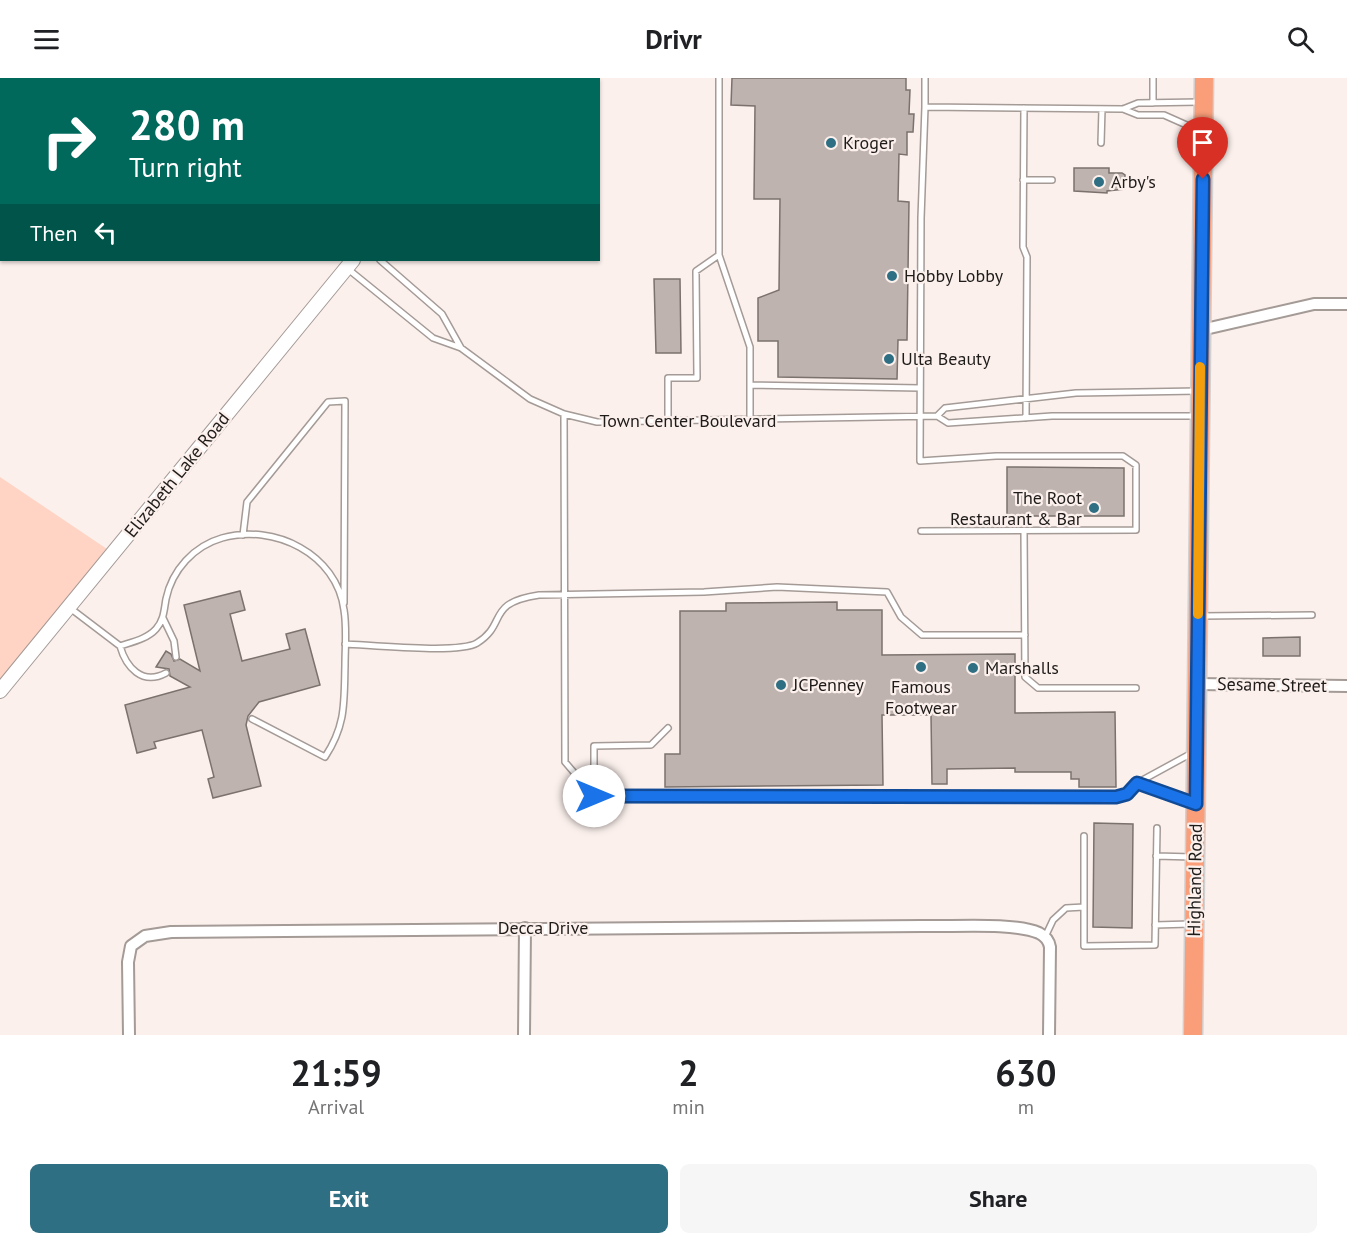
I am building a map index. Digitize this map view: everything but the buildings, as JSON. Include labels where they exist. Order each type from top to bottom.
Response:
[{"type":"highway","name":"Highland Road","points":[[1193,1035],[1204,78]]},
{"type":"street","name":"Elizabeth Lake Road","points":[[2,684],[69,608],[350,264]]},
{"type":"street","points":[[1201,330],[1314,304],[1347,304]]},
{"type":"street","name":"Sesame Street","points":[[1197,684],[1347,686]]},
{"type":"street","name":"Decca Drive","points":[[129,1035],[128,962],[131,946],[144,936],[171,932],[922,926],[1012,928],[1039,933],[1045,937]]},
{"type":"street","points":[[524,1035],[525,928]]},
{"type":"street","points":[[1045,937],[1050,947],[1049,1035]]},
{"type":"lane","points":[[719,78],[719,255],[750,347],[750,421]]},
{"type":"lane","points":[[921,531],[1136,530],[1136,465],[1123,456],[996,456],[920,461],[925,78]]},
{"type":"lane","points":[[1153,78],[1153,103]]},
{"type":"lane","points":[[925,106],[1123,109],[1138,104],[1203,102]]},
{"type":"lane","points":[[1024,108],[1023,247],[1027,257],[1026,418]]},
{"type":"lane","points":[[1101,143],[1102,109]]},
{"type":"lane","points":[[1123,109],[1138,115],[1164,116],[1203,132]]},
{"type":"lane","points":[[1023,180],[1052,180]]},
{"type":"lane","points":[[668,423],[668,378],[697,378],[696,271],[719,255]]},
{"type":"lane","name":"Town Center Boulevard","points":[[381,261],[442,314],[461,348]]},
{"type":"lane","name":"Town Center Boulevard","points":[[350,264],[434,338],[461,348],[530,399],[564,414],[597,422],[668,423],[937,417],[948,423],[1026,418],[1200,416]]},
{"type":"lane","points":[[750,386],[920,388]]},
{"type":"lane","name":"Town Center Boulevard","points":[[937,417],[945,408],[1076,393],[1200,391]]},
{"type":"lane","points":[[243,535],[247,502],[328,402],[345,401],[343,718],[337,738],[325,757],[252,719]]},
{"type":"lane","points":[[564,414],[565,762],[594,796],[1116,797],[1127,794],[1137,783],[1196,751]]},
{"type":"lane","points":[[1024,531],[1025,677],[1038,688],[1136,688]]},
{"type":"lane","points":[[120,646],[151,634],[162,618],[171,582],[188,558],[216,540],[243,535],[284,540],[309,553],[330,574],[344,610]]},
{"type":"lane","points":[[345,644],[458,648],[477,644],[487,634],[506,604],[519,598],[565,593],[704,592],[777,587],[887,592],[901,617],[922,635],[1025,635]]},
{"type":"lane","points":[[69,608],[120,646],[125,664],[142,676],[152,678],[166,673]]},
{"type":"lane","points":[[1198,616],[1312,615]]},
{"type":"lane","points":[[162,618],[174,641],[176,657]]},
{"type":"lane","points":[[594,796],[594,746],[651,745],[668,728]]},
{"type":"lane","points":[[1137,783],[1196,804]]},
{"type":"lane","points":[[1084,836],[1084,946],[1155,945],[1157,828]]},
{"type":"lane","points":[[1156,856],[1195,857]]},
{"type":"lane","points":[[1045,937],[1053,920],[1066,908],[1084,908]]},
{"type":"lane","points":[[1155,925],[1194,924]]},
{"type":"shaded area","points":[[0,477],[107,549],[0,681]]},
{"type":"slow traffic","points":[[1198,614],[1200,367]]},
{"type":"place","name":"Kroger","points":[[831,143]]},
{"type":"place","name":"Arby's","points":[[1099,182]]},
{"type":"place","name":"Hobby Lobby","points":[[892,276]]},
{"type":"place","name":"Ulta Beauty","points":[[889,359]]},
{"type":"place","name":"The Root Restaurant & Bar","points":[[1094,508]]},
{"type":"place","name":"Famous Footwear","points":[[921,667]]},
{"type":"place","name":"Marshalls","points":[[973,668]]},
{"type":"place","name":"JCPenney","points":[[781,685]]},
{"type":"route","points":[[594,796],[1116,797],[1127,794],[1137,783],[1196,804],[1203,179]]}]
